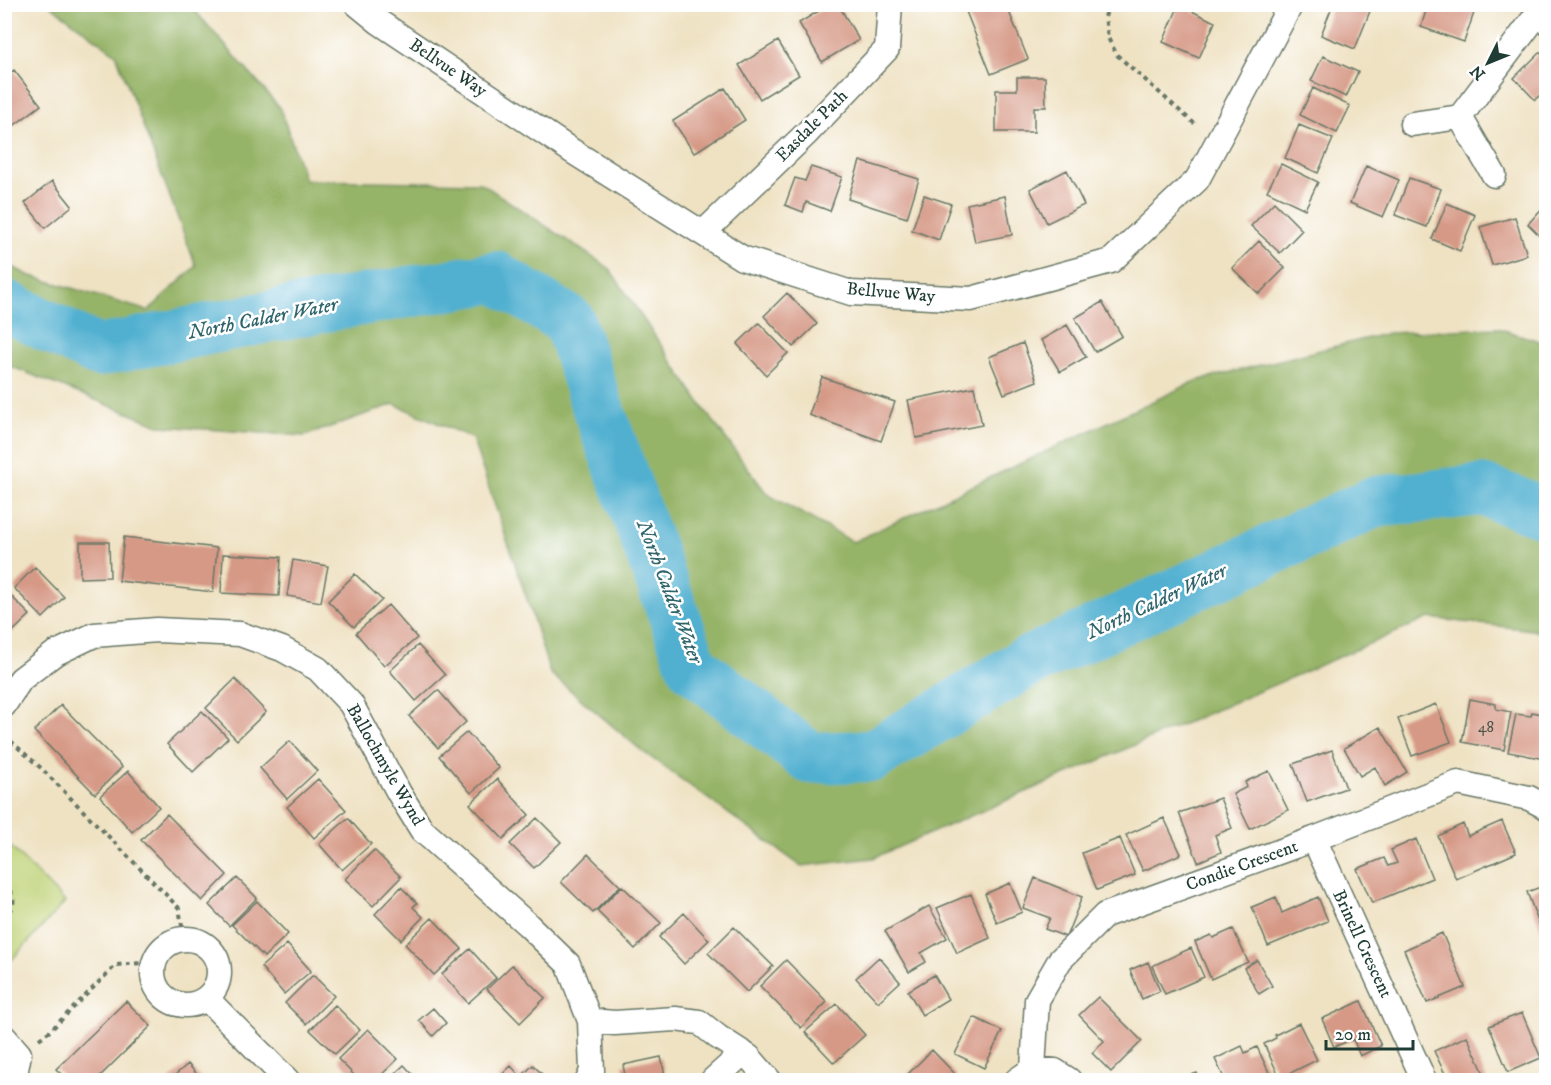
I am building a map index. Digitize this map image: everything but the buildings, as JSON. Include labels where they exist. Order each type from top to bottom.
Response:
[{"type":"street","name":"Bellvue Way","points":[[357,4],[379,22],[562,144],[742,258],[851,293],[971,299],[1110,261],[1197,180],[1292,4]]},
{"type":"street","name":"Easdale Path","points":[[703,233],[807,133],[887,49],[890,4]]},
{"type":"street","points":[[1412,124],[1460,117],[1545,4]]},
{"type":"street","points":[[1460,117],[1494,175]]},
{"type":"street","name":"Ballochmyle Wynd","points":[[4,705],[21,679],[54,654],[94,635],[157,630],[240,634],[282,649],[318,669],[351,704],[399,793],[422,830],[568,964],[590,1021],[591,1071],[588,1080]]},
{"type":"street","name":"Condie Crescent","points":[[1025,1075],[1037,1000],[1060,960],[1105,915],[1314,839],[1458,783],[1529,798],[1546,807]]},
{"type":"street","name":"Brinell Crescent","points":[[1314,839],[1424,1080]]},
{"type":"street","points":[[195,939],[205,943],[218,960],[220,970],[218,981],[214,991],[198,1004],[176,1004],[159,992],[152,972],[154,962],[158,952],[165,945],[174,940],[195,939]]},
{"type":"street","points":[[207,999],[287,1080]]},
{"type":"street","points":[[590,1021],[615,1023],[675,1019],[699,1022],[748,1057],[770,1080]]},
{"type":"street","points":[[12,1046],[14,1080]]},
{"type":"street","points":[[713,1080],[743,1053]]},
{"type":"street","points":[[1025,1075],[1055,1071],[1069,1080]]},
{"type":"path","points":[[1109,4],[1105,18],[1108,38],[1117,55],[1216,144]]},
{"type":"path","points":[[4,735],[41,768],[179,908],[184,938]]},
{"type":"path","points":[[4,884],[14,901],[13,908],[4,915]]},
{"type":"path","points":[[12,1046],[50,1031],[116,965],[154,962]]},
{"type":"green space","points":[[50,5],[190,5],[280,108],[305,180],[481,183],[609,268],[704,409],[767,494],[853,542],[1196,381],[1389,333],[1497,328],[1546,343],[1546,634],[1532,630],[1429,618],[873,858],[801,866],[642,751],[550,673],[472,438],[394,404],[305,436],[161,426],[5,365],[5,263],[28,275],[148,311],[196,266],[116,54]]},
{"type":"green space","points":[[4,840],[65,902],[5,967],[4,967]]},
{"type":"waterway","name":"North Calder Water","points":[[4,305],[98,351],[298,311],[496,277],[569,321],[595,400],[693,667],[810,758],[872,756],[1024,664],[1374,502],[1482,490],[1546,513]]}]
